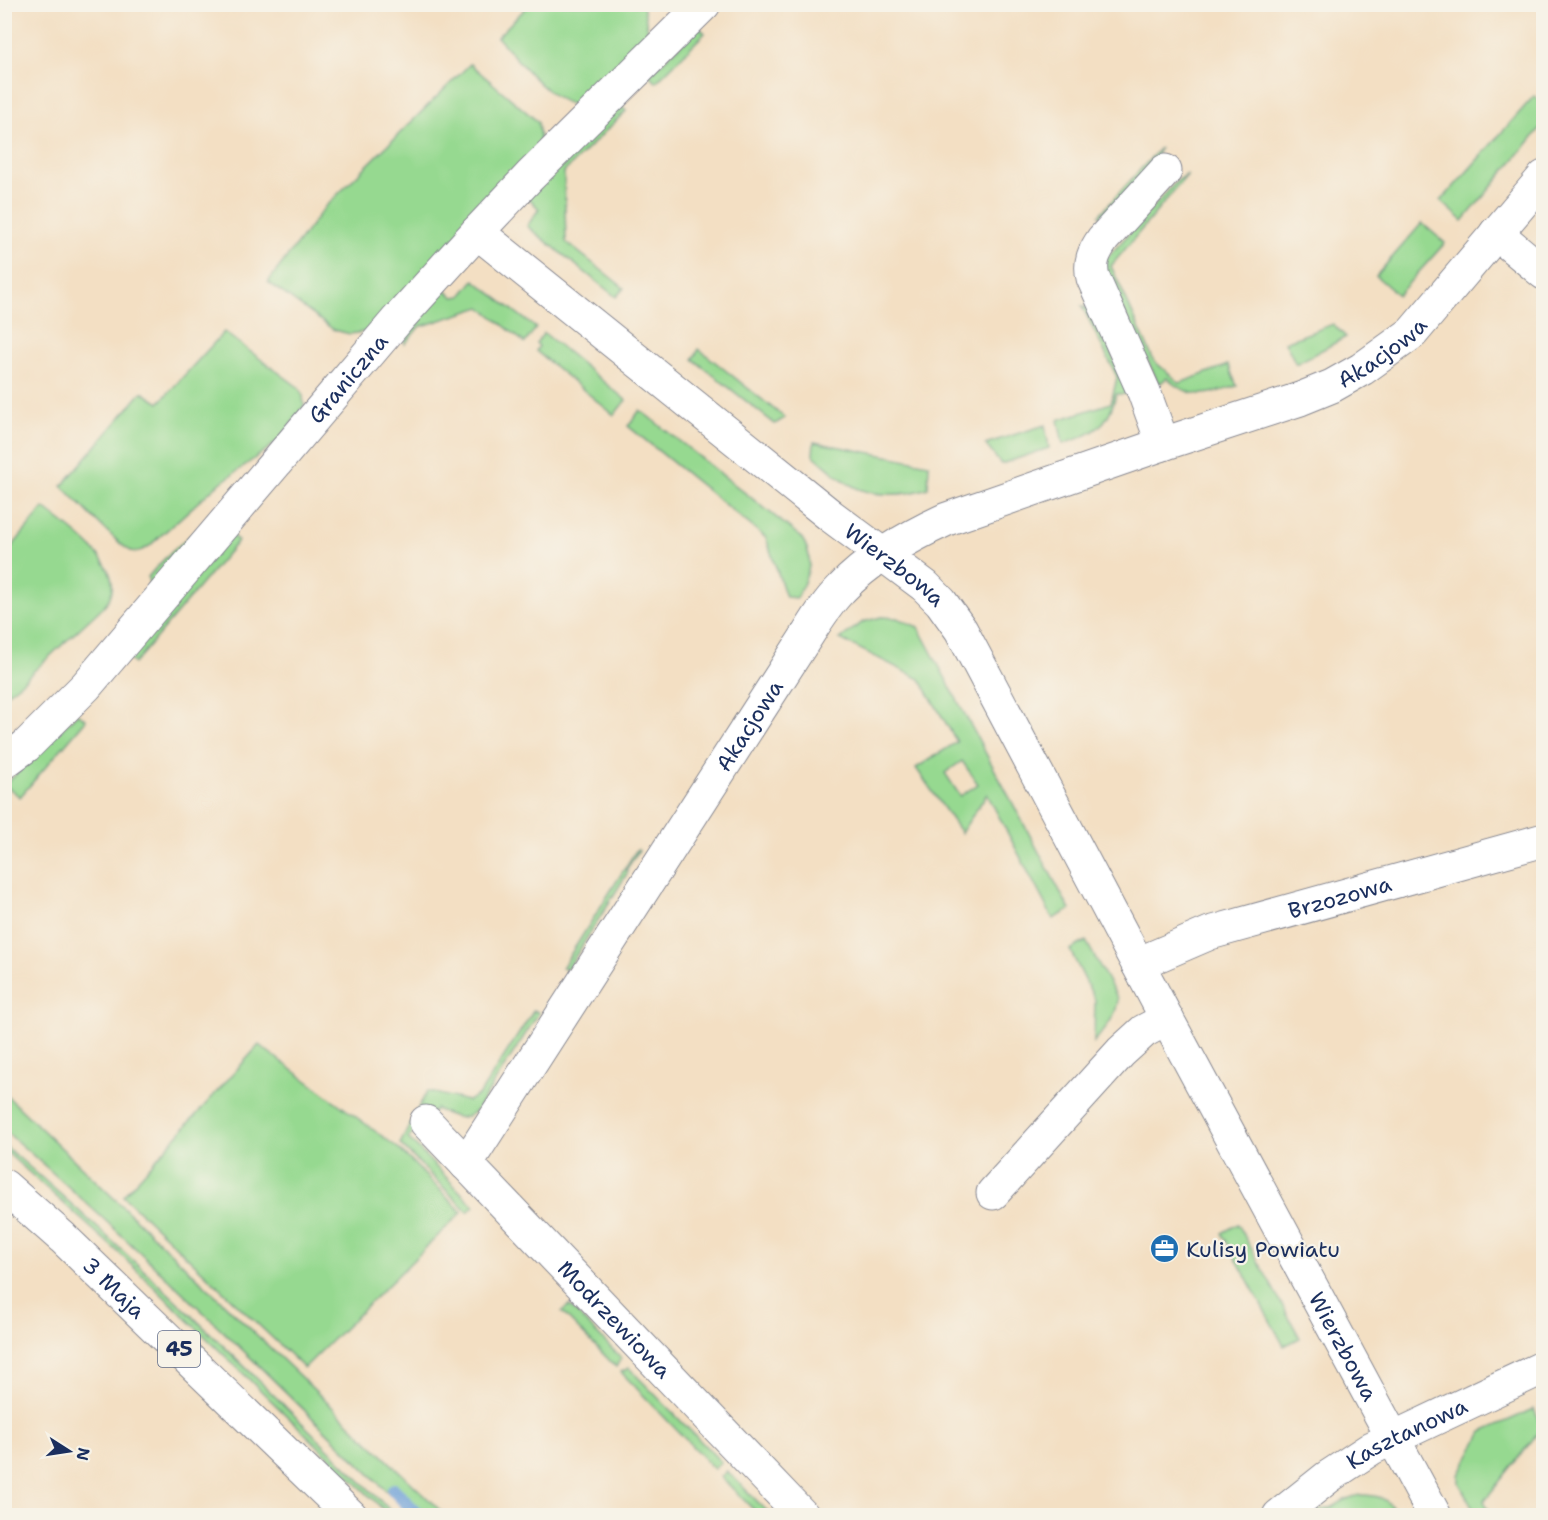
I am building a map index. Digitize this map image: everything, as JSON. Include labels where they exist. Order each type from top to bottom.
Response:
[{"type":"street","name":"Graniczna","points":[[4,762],[26,747],[86,686],[384,335],[477,232],[530,176],[704,4]]},
{"type":"street","points":[[1163,444],[1144,392],[1090,267],[1103,239],[1165,171]]},
{"type":"street","name":"Akacjowa","points":[[466,1164],[827,605],[857,574],[915,534],[947,519],[1300,399],[1332,386],[1362,369],[1412,333],[1544,177]]},
{"type":"street","name":"Wierzbowa","points":[[477,232],[831,516],[925,586],[941,602],[961,630],[1167,1019],[1435,1515]]},
{"type":"street","points":[[1496,233],[1544,273]]},
{"type":"street","name":"Brzozowa","points":[[1138,964],[1210,933],[1544,840]]},
{"type":"street","points":[[993,1193],[1121,1052],[1144,1031],[1167,1019]]},
{"type":"street","name":"Modrzewiowa","points":[[426,1122],[803,1515]]},
{"type":"street","name":"3 Maja","points":[[4,1186],[71,1246],[351,1515]]},
{"type":"street","name":"Kasztanowa","points":[[1279,1515],[1354,1458],[1544,1367]]},
{"type":"green space","points":[[530,4],[643,5],[649,36],[580,106],[557,97],[546,89],[497,37]]},
{"type":"green space","points":[[699,27],[705,33],[656,82],[649,75]]},
{"type":"green space","points":[[470,64],[538,122],[540,140],[535,156],[371,328],[364,332],[350,334],[334,330],[268,282],[325,207]]},
{"type":"green space","points":[[1534,96],[1543,103],[1543,125],[1463,221],[1441,201]]},
{"type":"green space","points":[[620,105],[626,111],[564,172],[566,242],[624,288],[616,297],[527,226],[539,209],[527,196]]},
{"type":"green space","points":[[1160,148],[1154,163],[1103,219],[1099,215]]},
{"type":"green space","points":[[1188,174],[1111,266],[1154,361],[1180,383],[1228,365],[1237,386],[1200,394],[1184,390],[1167,378],[1159,384],[1105,272],[1105,260],[1177,181]]},
{"type":"green space","points":[[1422,223],[1445,243],[1398,295],[1376,276]]},
{"type":"green space","points":[[474,280],[536,328],[525,343],[481,307],[419,327],[405,344],[402,333],[443,288],[454,297],[461,296]]},
{"type":"green space","points":[[1082,306],[1092,309],[1127,389],[1127,394],[1116,394],[1109,415],[1098,428],[1063,444],[1058,420],[1111,403],[1117,377]]},
{"type":"green space","points":[[1333,324],[1346,337],[1296,364],[1285,342]]},
{"type":"green space","points":[[224,332],[298,387],[303,396],[304,406],[280,440],[215,487],[148,547],[131,551],[107,532],[62,486],[142,392],[159,403]]},
{"type":"green space","points":[[544,333],[626,400],[614,415],[536,351],[539,346],[536,343]]},
{"type":"green space","points":[[699,349],[785,418],[775,424],[693,359]]},
{"type":"green space","points":[[640,410],[801,537],[809,553],[809,568],[797,598],[786,597],[766,538],[628,426]]},
{"type":"green space","points":[[1045,425],[1049,448],[1001,464],[985,444]]},
{"type":"green space","points":[[814,442],[929,464],[928,488],[899,494],[878,494],[858,489],[840,478],[813,455]]},
{"type":"green space","points":[[44,508],[78,535],[101,559],[109,572],[112,584],[110,597],[102,608],[5,695],[5,555]]},
{"type":"green space","points":[[209,521],[156,587],[149,584],[148,577],[162,561]]},
{"type":"green space","points":[[232,535],[238,541],[134,664],[127,657]]},
{"type":"green space","points":[[881,617],[897,618],[918,627],[1070,910],[1053,919],[987,794],[961,833],[916,768],[957,742],[920,679],[840,639],[863,622]],"holes":[[[962,761],[978,784],[960,796],[945,773]]]},
{"type":"green space","points":[[78,713],[86,720],[20,797],[5,785]]},
{"type":"green space","points":[[637,849],[639,850],[626,870],[628,872],[567,970],[562,968]]},
{"type":"green space","points":[[1086,941],[1118,999],[1113,1017],[1094,1042],[1095,1000],[1070,950]]},
{"type":"green space","points":[[534,1010],[539,1013],[476,1111],[466,1117],[461,1117],[436,1109],[408,1138],[474,1206],[468,1212],[400,1144],[427,1091],[468,1101],[480,1094]]},
{"type":"green space","points":[[259,1045],[398,1148],[462,1212],[304,1368],[123,1196]]},
{"type":"green space","points":[[4,1093],[445,1515],[411,1515],[160,1272],[5,1131]]},
{"type":"green space","points":[[5,1146],[155,1281],[252,1373],[395,1515],[389,1515],[118,1252],[5,1151]]},
{"type":"green space","points":[[1238,1224],[1300,1338],[1284,1346],[1222,1233]]},
{"type":"green space","points":[[569,1305],[621,1358],[616,1367],[562,1312]]},
{"type":"green space","points":[[629,1368],[721,1462],[714,1469],[621,1372]]},
{"type":"green space","points":[[1534,1409],[1542,1428],[1484,1501],[1492,1515],[1477,1515],[1459,1483],[1459,1475],[1482,1432]]},
{"type":"green space","points":[[727,1471],[771,1515],[759,1515],[721,1477]]},
{"type":"green space","points":[[1360,1495],[1373,1496],[1387,1501],[1397,1515],[1311,1515],[1318,1511]]},
{"type":"waterway","points":[[394,1490],[419,1516]]},
{"type":"place","name":"Kulisy Powiatu","points":[[1165,1249]]}]
